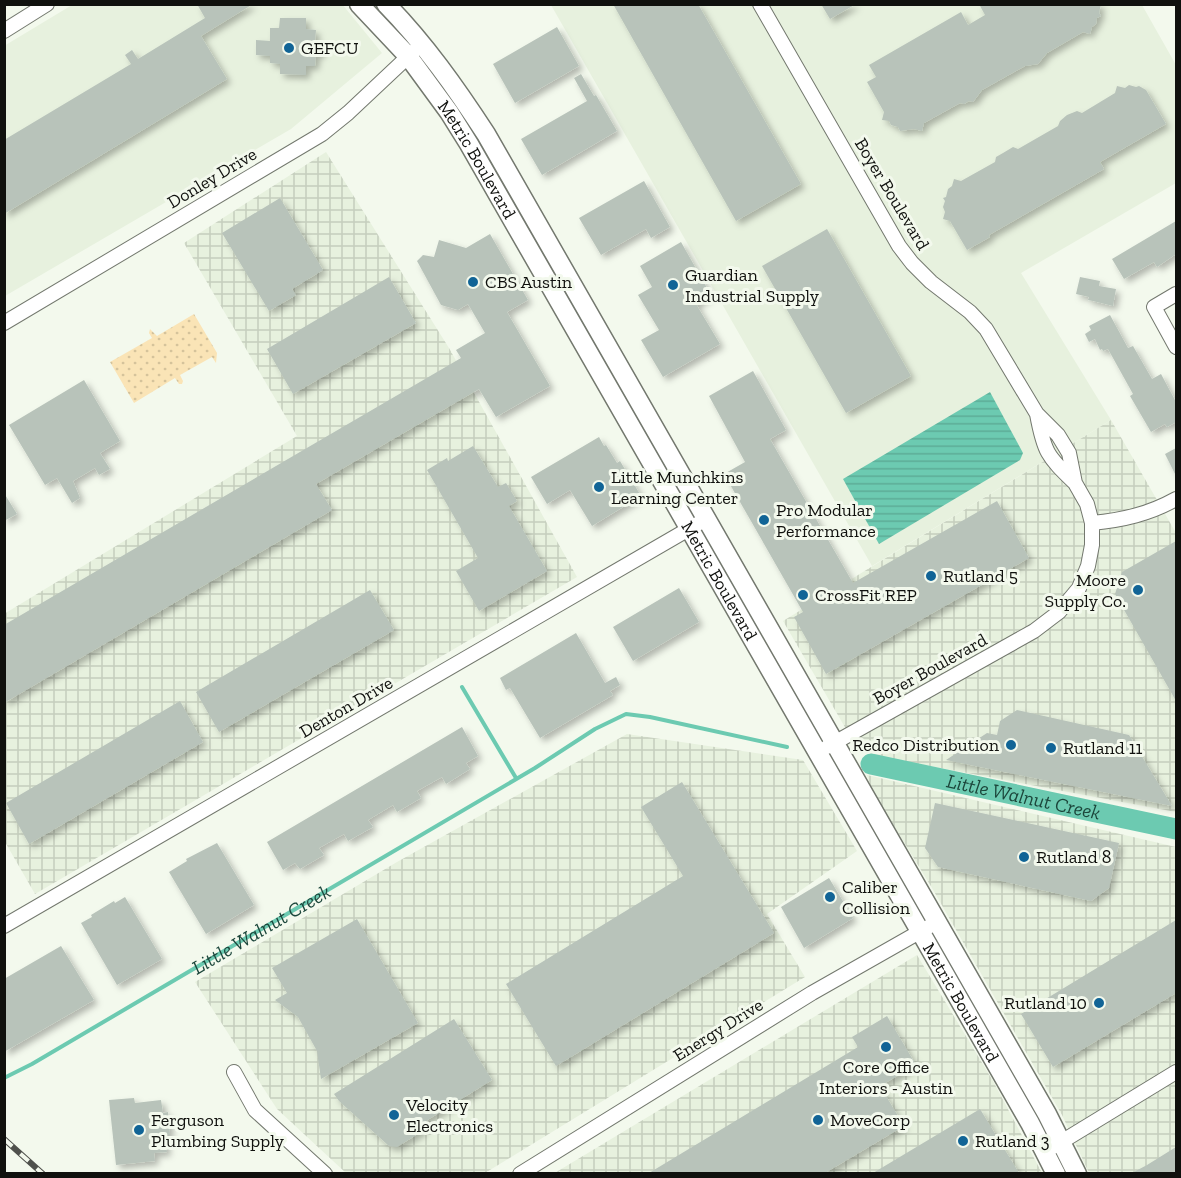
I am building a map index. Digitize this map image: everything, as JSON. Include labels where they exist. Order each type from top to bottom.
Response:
[{"type":"main road","name":"Metric Boulevard","points":[[359,4],[408,56],[443,103],[469,144],[994,1060],[1056,1173]]},
{"type":"main road","name":"Metric Boulevard","points":[[386,4],[423,44],[486,134],[1011,1050],[1077,1173]]},
{"type":"main road","points":[[994,1060],[1011,1050]]},
{"type":"street","points":[[4,31],[46,4]]},
{"type":"street","name":"Boyer Boulevard","points":[[760,4],[899,246],[930,282],[970,312],[986,329],[1037,414],[1042,444],[1053,462],[1075,483],[1087,504],[1092,523],[1092,545],[1088,566],[1079,588],[1059,612],[1034,631],[818,753]]},
{"type":"street","name":"Donley Drive","points":[[4,323],[322,134],[423,44]]},
{"type":"street","points":[[1176,294],[1154,307],[1176,347]]},
{"type":"street","points":[[1092,523],[1123,520],[1159,509],[1176,499]]},
{"type":"street","name":"Denton Drive","points":[[4,926],[706,519]]},
{"type":"street","name":"Energy Drive","points":[[520,1173],[812,993],[937,922]]},
{"type":"street","points":[[234,1072],[255,1110],[324,1173]]},
{"type":"street","points":[[1045,1151],[1176,1072]]},
{"type":"shaded area","points":[[342,4],[382,53],[291,129],[5,296],[4,46],[72,5]]},
{"type":"shaded area","points":[[551,5],[1142,5],[1176,65],[1176,183],[1021,273],[1111,420],[872,566]]},
{"type":"shaded area","points":[[326,152],[449,348],[577,577],[35,894],[5,842],[4,614],[297,436],[184,243]]},
{"type":"shaded area","points":[[194,314],[217,353],[216,363],[212,357],[180,375],[182,384],[179,384],[175,378],[134,403],[110,362],[152,338],[149,333],[150,329],[157,336]]},
{"type":"shaded area","points":[[990,392],[1023,453],[1020,460],[879,544],[843,479]]},
{"type":"shaded area","points":[[1111,420],[1176,533],[1176,812],[860,753],[783,621]]},
{"type":"shaded area","points":[[627,734],[803,760],[857,851],[767,914],[805,977],[485,1173],[346,1173],[277,1109],[195,982],[397,862]]},
{"type":"shaded area","points":[[867,775],[1176,847],[1176,1173],[1089,1173],[1062,1115],[932,888],[872,790]]},
{"type":"shaded area","points":[[917,955],[993,1081],[1042,1173],[553,1174]]},
{"type":"building","points":[[197,4],[253,4],[201,36],[227,79],[4,214],[4,140],[131,64],[125,55],[132,50],[138,59],[205,18]]},
{"type":"building","points":[[613,4],[698,4],[801,184],[736,221]]},
{"type":"building","points":[[821,4],[856,4],[830,19]]},
{"type":"building","points":[[979,4],[1101,4],[1099,13],[1101,16],[1097,18],[1090,34],[1083,32],[1047,53],[1038,64],[1025,66],[982,90],[973,102],[960,103],[924,123],[922,131],[914,129],[900,131],[889,121],[882,120],[884,112],[867,82],[876,77],[869,65],[961,12],[968,25],[985,15]]},
{"type":"building","name":"GEFCU","points":[[280,18],[306,18],[306,29],[316,30],[315,41],[322,41],[321,54],[316,54],[315,66],[306,66],[306,75],[280,74],[280,64],[270,63],[270,56],[256,55],[256,40],[270,41],[270,28],[279,28]]},
{"type":"building","points":[[557,27],[579,66],[515,103],[493,64]]},
{"type":"building","points":[[581,74],[617,131],[542,175],[521,139],[587,101],[574,78]]},
{"type":"building","points":[[1129,85],[1139,86],[1146,90],[1166,124],[1100,162],[1104,169],[967,250],[950,221],[943,219],[945,201],[943,198],[946,197],[954,179],[961,181],[995,162],[996,157],[1013,147],[1018,149],[1058,126],[1067,115],[1077,111],[1082,113],[1115,93],[1117,86],[1125,88]]},
{"type":"building","points":[[644,181],[670,227],[651,238],[646,229],[601,255],[579,218]]},
{"type":"building","points":[[280,198],[323,270],[292,289],[296,295],[269,311],[222,233]]},
{"type":"building","points":[[1176,221],[1176,254],[1157,267],[1154,262],[1124,279],[1112,259]]},
{"type":"building","points":[[827,229],[911,376],[846,413],[762,266]]},
{"type":"building","points":[[490,234],[528,300],[507,312],[550,386],[496,417],[479,389],[316,484],[332,510],[4,703],[4,625],[461,358],[456,350],[485,333],[468,304],[458,310],[441,305],[417,261],[423,255],[434,257],[439,240],[466,248]]},
{"type":"building","points":[[681,242],[711,295],[696,304],[720,344],[663,377],[641,340],[659,330],[638,295],[652,287],[640,266]]},
{"type":"building","points":[[389,277],[416,323],[293,394],[267,349]]},
{"type":"building","points":[[1080,277],[1100,281],[1099,286],[1116,289],[1113,306],[1088,300],[1089,297],[1076,294]]},
{"type":"building","points":[[1110,315],[1128,348],[1133,346],[1152,379],[1161,374],[1176,402],[1176,422],[1167,427],[1165,424],[1151,432],[1130,396],[1133,394],[1108,349],[1100,350],[1095,339],[1089,342],[1085,334],[1091,330],[1089,326]]},
{"type":"building","points":[[753,371],[786,430],[770,439],[853,583],[997,501],[1029,558],[826,674],[794,617],[803,612],[724,474],[745,462],[709,396]]},
{"type":"building","points":[[84,380],[120,441],[100,453],[110,469],[99,475],[95,468],[73,481],[80,498],[72,503],[57,478],[45,485],[9,425]]},
{"type":"building","points":[[599,437],[617,463],[620,461],[641,496],[592,526],[570,490],[547,504],[531,477]]},
{"type":"building","points":[[473,446],[498,487],[506,483],[517,501],[509,506],[547,571],[479,611],[456,571],[478,558],[427,470]]},
{"type":"building","points":[[1176,448],[1176,476],[1165,454]]},
{"type":"building","points":[[4,493],[17,514],[4,521]]},
{"type":"building","points":[[1176,541],[1176,701],[1115,594],[1122,572]]},
{"type":"building","points":[[679,588],[699,622],[633,661],[613,627]]},
{"type":"building","points":[[370,590],[394,630],[219,732],[196,692]]},
{"type":"building","points":[[576,633],[605,683],[616,677],[620,685],[610,691],[613,695],[540,738],[510,688],[506,690],[500,678]]},
{"type":"building","points":[[180,701],[203,742],[29,844],[6,803]]},
{"type":"building","name":"Rutland 11","points":[[1017,710],[1129,735],[1172,806],[946,760],[987,733],[997,735],[1000,721]]},
{"type":"building","points":[[462,727],[478,756],[466,763],[470,769],[446,784],[442,777],[417,791],[421,798],[397,812],[393,805],[368,820],[373,827],[348,841],[344,834],[319,848],[324,855],[300,869],[295,863],[283,870],[267,842]]},
{"type":"building","points":[[682,782],[774,933],[556,1066],[506,984],[683,876],[641,807]]},
{"type":"building","name":"Rutland 8","points":[[935,803],[1119,843],[1109,888],[1091,901],[938,867],[925,848]]},
{"type":"building","points":[[217,843],[254,905],[206,934],[169,872],[187,861],[186,859]]},
{"type":"building","points":[[829,878],[853,918],[804,948],[781,907]]},
{"type":"building","points":[[125,897],[162,959],[117,985],[81,923],[114,901],[115,903]]},
{"type":"building","points":[[357,919],[418,1023],[321,1079],[317,1051],[298,1017],[275,1000],[287,993],[272,968]]},
{"type":"building","name":"Rutland 10","points":[[1176,920],[1176,993],[1053,1067],[1021,1014]]},
{"type":"building","points":[[61,946],[94,1000],[4,1052],[4,979]]},
{"type":"building","points":[[887,1016],[916,1065],[880,1086],[904,1126],[825,1173],[649,1173],[858,1047],[852,1037]]},
{"type":"building","points":[[454,1019],[492,1080],[421,1124],[424,1130],[397,1147],[389,1146],[334,1094]]},
{"type":"building","points":[[134,1098],[135,1103],[161,1100],[163,1113],[168,1112],[170,1135],[165,1135],[167,1152],[154,1153],[155,1161],[116,1165],[109,1100]]},
{"type":"building","name":"Rutland 3","points":[[980,1109],[1019,1173],[873,1173]]},
{"type":"building","points":[[1176,1147],[1176,1173],[1132,1173],[1147,1165]]},
{"type":"waterway","name":"Little Walnut Creek","points":[[462,687],[516,778]]},
{"type":"waterway","name":"Little Walnut Creek","points":[[4,1078],[32,1064],[535,768],[595,729],[626,714],[650,717],[787,747]]},
{"type":"waterway","name":"Little Walnut Creek","points":[[871,764],[1176,829]]},
{"type":"railway","points":[[4,1139],[43,1174]]},
{"type":"place","name":"GEFCU","points":[[289,48]]},
{"type":"place","name":"CBS Austin","points":[[473,282]]},
{"type":"place","name":"Guardian Industrial Supply","points":[[673,285]]},
{"type":"place","name":"Little Munchkins Learning Center","points":[[599,487]]},
{"type":"place","name":"Pro Modular Performance","points":[[764,520]]},
{"type":"place","name":"Rutland 5","points":[[931,576]]},
{"type":"place","name":"Moore Supply Co.","points":[[1138,590]]},
{"type":"place","name":"CrossFit REP","points":[[803,595]]},
{"type":"place","name":"Redco Distribution","points":[[1011,745]]},
{"type":"place","name":"Rutland 11","points":[[1051,748]]},
{"type":"place","name":"Rutland 8","points":[[1024,857]]},
{"type":"place","name":"Caliber Collision","points":[[830,897]]},
{"type":"place","name":"Rutland 10","points":[[1099,1003]]},
{"type":"place","name":"Core Office Interiors - Austin","points":[[886,1047]]},
{"type":"place","name":"Velocity Electronics","points":[[394,1115]]},
{"type":"place","name":"MoveCorp","points":[[818,1120]]},
{"type":"place","name":"Ferguson Plumbing Supply","points":[[139,1130]]},
{"type":"place","name":"Rutland 3","points":[[963,1141]]}]
